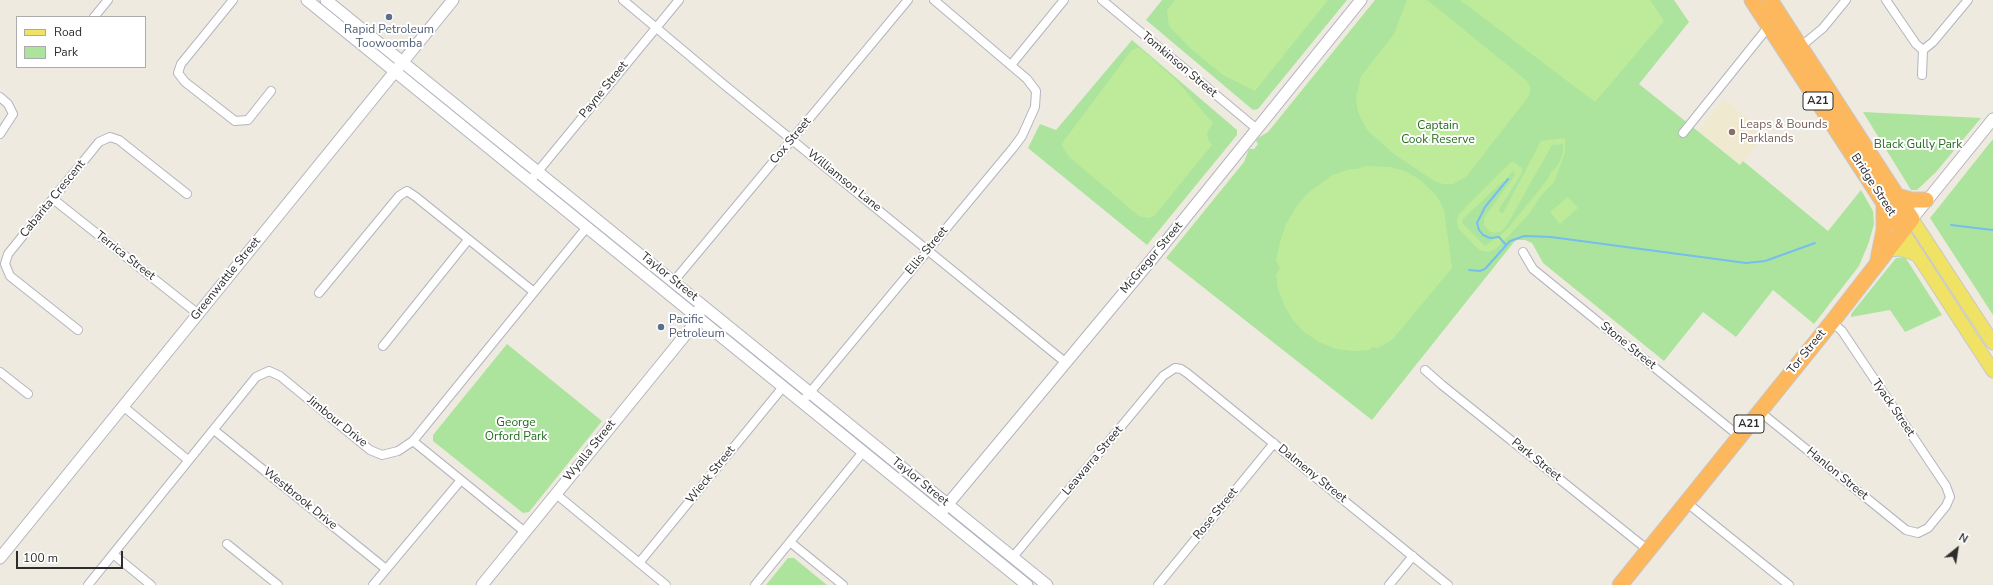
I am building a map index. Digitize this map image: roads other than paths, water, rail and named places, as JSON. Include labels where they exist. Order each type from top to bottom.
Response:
[{"type":"highway","name":"Bridge Street","points":[[1752,0],[1769,26],[1794,51]]},
{"type":"highway","name":"Bridge Street","points":[[1770,0],[1794,51],[1890,199],[1902,231]]},
{"type":"highway","name":"Bridge Street","points":[[1890,199],[1912,219]]},
{"type":"highway","points":[[1890,199],[1926,200]]},
{"type":"highway","name":"A21","points":[[1878,263],[1890,199]]},
{"type":"highway","name":"Tor Street","points":[[1620,585],[1832,322],[1912,219]]},
{"type":"main road","name":"Taylor Street","points":[[307,0],[1027,585]]},
{"type":"main road","name":"Taylor Street","points":[[326,0],[1047,585]]},
{"type":"main road","name":"Greenwattle Street","points":[[0,558],[124,407],[197,313],[394,70],[453,0]]},
{"type":"main road","name":"McGregor Street","points":[[940,514],[1152,259],[1362,0]]},
{"type":"main road","name":"Tor Street","points":[[1912,219],[1993,119]]},
{"type":"main road","name":"Bridge Street","points":[[1912,219],[1993,343]]},
{"type":"main road","name":"Bridge Street","points":[[1902,231],[1993,371]]},
{"type":"main road","points":[[1888,250],[1902,249],[1918,255]]},
{"type":"main road","points":[[674,281],[679,291],[700,309],[699,318]]},
{"type":"main road","name":"Wyalla Street","points":[[482,585],[699,318]]},
{"type":"street","points":[[95,16],[108,0]]},
{"type":"street","points":[[233,0],[181,64],[178,73],[185,82],[235,121],[248,120],[271,91]]},
{"type":"street","name":"Williamson Lane","points":[[623,0],[722,83],[793,139],[1065,362]]},
{"type":"street","name":"Payne Street","points":[[530,181],[679,0]]},
{"type":"street","name":"Cox Street","points":[[674,281],[908,0]]},
{"type":"street","points":[[934,0],[1010,65],[1064,0]]},
{"type":"street","points":[[1794,51],[1823,28],[1846,0]]},
{"type":"street","points":[[1886,0],[1916,44],[1923,50]]},
{"type":"street","points":[[1922,75],[1923,50],[1933,42],[1968,0]]},
{"type":"street","name":"Tomkinson Street","points":[[1104,1],[1257,129]]},
{"type":"street","points":[[1683,133],[1769,26]]},
{"type":"street","name":"Ellis Street","points":[[802,402],[1022,136],[1035,107],[1036,91],[1027,79],[1010,65]]},
{"type":"street","points":[[0,97],[8,104],[13,114],[0,134]]},
{"type":"street","name":"Cabarita Crescent","points":[[78,330],[10,276],[5,264],[8,254],[99,142],[110,137],[119,140],[187,194]]},
{"type":"street","points":[[319,293],[399,196],[407,191],[534,292]]},
{"type":"street","name":"Terrica Street","points":[[53,199],[197,313]]},
{"type":"street","name":"Jimbour Drive","points":[[88,585],[256,377],[269,371],[280,376],[370,450],[382,455],[398,451],[413,441],[587,227]]},
{"type":"street","points":[[383,346],[468,240]]},
{"type":"street","name":"Stone Street","points":[[1523,252],[1533,269],[1739,436]]},
{"type":"street","name":"Tyack Street","points":[[1832,322],[1842,331],[1946,486],[1950,497],[1946,506],[1928,528],[1918,533]]},
{"type":"street","name":"Dalmeny Street","points":[[1175,368],[1181,369],[1187,373],[1448,585]]},
{"type":"street","name":"Leawarra Street","points":[[1013,558],[1164,376],[1175,368]]},
{"type":"street","name":"Park Street","points":[[1425,370],[1648,550]]},
{"type":"street","points":[[0,372],[28,394]]},
{"type":"street","name":"Wieck Street","points":[[639,563],[783,387]]},
{"type":"street","points":[[124,407],[188,460]]},
{"type":"street","name":"Hanlon Street","points":[[1759,411],[1906,530],[1918,533]]},
{"type":"street","name":"Westbrook Drive","points":[[214,430],[386,569]]},
{"type":"street","points":[[413,441],[526,532]]},
{"type":"street","name":"Rose Street","points":[[1158,585],[1274,443]]},
{"type":"street","points":[[754,585],[863,452]]},
{"type":"street","points":[[372,585],[461,480]]},
{"type":"street","points":[[556,494],[666,585]]},
{"type":"street","points":[[1686,502],[1789,585]]},
{"type":"street","points":[[790,542],[843,585]]},
{"type":"street","points":[[227,544],[278,585]]},
{"type":"street","points":[[113,554],[151,585]]},
{"type":"street","points":[[1389,585],[1413,556]]},
{"type":"waterway","points":[[1506,245],[1499,237],[1490,238],[1483,235],[1479,230],[1477,223],[1485,207],[1508,179]]},
{"type":"waterway","points":[[1951,225],[1993,230]]},
{"type":"waterway","points":[[1469,270],[1480,271],[1485,269],[1510,241],[1524,236],[1551,237],[1746,263],[1765,261],[1815,243]]},
{"type":"place","name":"Rapid Petroleum Toowoomba","points":[[389,17]]},
{"type":"place","name":"Leaps & Bounds Parklands","points":[[1732,132]]},
{"type":"place","name":"Pacific Petroleum","points":[[661,327]]},
{"type":"park label","name":"Captain Cook Reserve","points":[[1438,133]]},
{"type":"park label","name":"Black Gully Park","points":[[1918,145]]},
{"type":"park label","name":"George Orford Park","points":[[516,430]]}]
